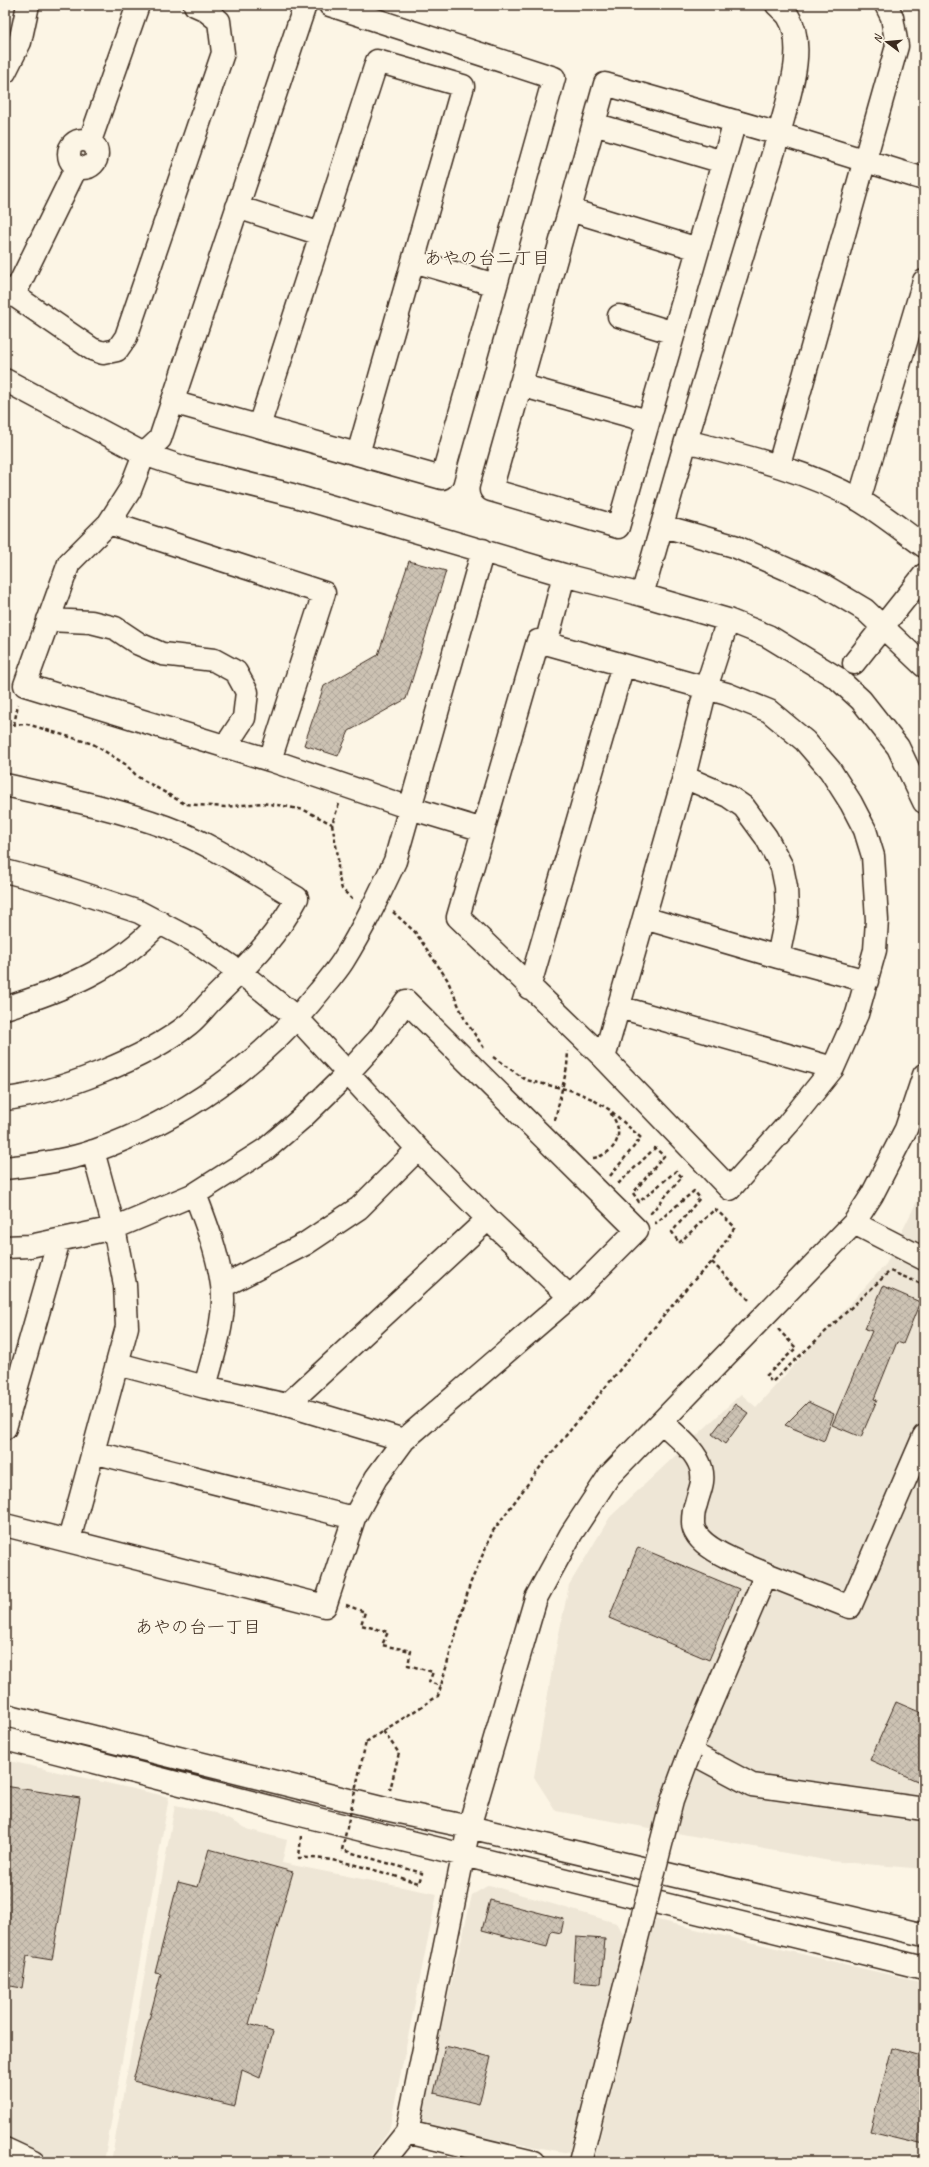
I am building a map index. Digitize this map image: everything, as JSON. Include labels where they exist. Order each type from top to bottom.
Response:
[{"type":"street","points":[[5,72],[20,42],[28,5]]},
{"type":"street","points":[[138,5],[90,141],[76,141],[70,148],[69,158],[77,166],[9,292],[92,349],[103,353],[117,350],[126,336],[223,53],[219,21],[204,9],[195,5]]},
{"type":"street","points":[[305,5],[160,439],[144,454],[130,490],[109,523],[69,563],[25,685],[226,746],[410,808],[483,830]]},
{"type":"street","points":[[172,402],[442,478],[554,78],[330,5]]},
{"type":"street","points":[[642,595],[663,526],[686,441],[779,134],[794,78],[796,42],[788,17],[778,5]]},
{"type":"street","points":[[779,465],[897,46],[892,17],[886,5]]},
{"type":"street","points":[[259,426],[377,61],[463,86],[358,454]]},
{"type":"street","points":[[735,121],[618,527],[491,490],[605,84],[735,121],[779,134],[924,179]]},
{"type":"street","points":[[594,124],[723,162]]},
{"type":"street","points":[[237,208],[321,234]]},
{"type":"street","points":[[570,210],[698,249]]},
{"type":"street","points":[[413,262],[496,285]]},
{"type":"street","points":[[859,500],[924,281]]},
{"type":"street","points":[[619,316],[674,333]]},
{"type":"street","points":[[5,380],[144,454],[188,469],[292,495],[564,575],[642,595],[728,620],[768,636],[837,678],[861,700],[898,747],[924,802]]},
{"type":"street","points":[[520,386],[648,421]]},
{"type":"street","points":[[686,441],[779,465],[819,481],[859,500],[924,546]]},
{"type":"street","points":[[109,523],[324,593],[270,760]]},
{"type":"street","points":[[663,526],[734,546],[823,585],[865,610],[924,666]]},
{"type":"street","points":[[5,1168],[31,1165],[93,1152],[148,1128],[192,1105],[254,1058],[297,1018],[342,962],[371,912],[395,861],[483,550]]},
{"type":"street","points":[[546,644],[564,575]]},
{"type":"street","points":[[854,662],[924,575]]},
{"type":"street","points":[[48,620],[91,622],[114,628],[138,644],[162,654],[214,660],[236,672],[247,692],[244,718],[226,746]]},
{"type":"street","points":[[604,1058],[684,777],[706,688],[728,620]]},
{"type":"street","points":[[538,641],[623,665],[748,701],[769,712],[786,724],[805,741],[830,770],[851,803],[865,830],[873,856],[877,920],[875,950],[857,1014],[833,1068],[788,1124],[730,1189],[604,1058],[529,988],[458,918],[538,641]]},
{"type":"street","points":[[529,988],[623,665]]},
{"type":"street","points":[[684,777],[728,796],[744,807],[766,837],[782,867],[786,887],[787,913],[778,958]]},
{"type":"street","points":[[5,785],[77,801],[167,827],[204,844],[297,898],[284,923],[241,973],[201,1010],[190,1024],[150,1050],[78,1080],[18,1098],[5,1099]]},
{"type":"street","points":[[5,871],[139,912],[206,948],[241,973],[297,1018],[418,1149],[488,1219],[570,1297]]},
{"type":"street","points":[[644,918],[778,958],[867,981]]},
{"type":"street","points":[[5,1008],[47,994],[107,966],[145,939],[160,922]]},
{"type":"street","points":[[5,1248],[30,1246],[114,1228],[195,1194],[266,1149],[348,1074],[379,1040],[406,1001],[637,1230],[570,1297],[404,1440],[376,1478],[354,1518],[325,1606],[5,1525]]},
{"type":"street","points":[[619,1007],[833,1068]]},
{"type":"street","points":[[383,2162],[407,2132],[469,1827],[536,1598],[571,1534],[609,1476],[854,1223],[872,1195],[906,1129],[924,1075]]},
{"type":"street","points":[[223,1286],[305,1244],[359,1208],[418,1149]]},
{"type":"street","points":[[69,1540],[127,1327],[125,1285],[114,1228],[93,1152]]},
{"type":"street","points":[[195,1194],[211,1238],[223,1286],[222,1320],[205,1387]]},
{"type":"street","points":[[287,1405],[488,1219]]},
{"type":"street","points":[[854,1223],[924,1259]]},
{"type":"street","points":[[5,1428],[59,1240]]},
{"type":"street","points":[[118,1364],[205,1387],[287,1405],[404,1440]]},
{"type":"street","points":[[662,1422],[692,1452],[701,1468],[702,1486],[696,1503],[692,1523],[700,1540],[715,1551],[766,1574],[850,1607],[924,1436]]},
{"type":"street","points":[[93,1452],[354,1518]]},
{"type":"street","points":[[580,2162],[672,1801],[690,1752],[766,1574]]},
{"type":"street","points":[[5,1715],[385,1809],[469,1827],[924,1935]]},
{"type":"street","points":[[5,1739],[305,1816],[924,1968]]},
{"type":"street","points":[[690,1752],[752,1785],[924,1810]]},
{"type":"street","points":[[407,2132],[533,2162]]},
{"type":"street","points":[[5,2149],[33,2162]]},
{"type":"path","points":[[5,725],[27,724],[93,744],[125,764],[138,777],[185,804],[225,807],[262,803],[304,810],[332,824],[338,856],[338,875],[342,889],[354,901],[371,912]]},
{"type":"path","points":[[554,1122],[567,1067],[568,1053],[566,1046]]},
{"type":"path","points":[[587,1159],[608,1153],[618,1138],[618,1127],[610,1110]]},
{"type":"path","points":[[712,1262],[754,1305]]},
{"type":"path","points":[[775,1326],[796,1348],[766,1376],[772,1382],[890,1271],[924,1285]]},
{"type":"path","points":[[327,1599],[365,1612],[361,1624],[388,1632],[382,1645],[411,1651],[408,1665],[433,1672],[429,1682],[441,1686]]},
{"type":"path","points":[[383,1731],[399,1753],[385,1809]]},
{"type":"path","points":[[305,1816],[299,1858],[312,1857],[334,1861],[419,1883],[422,1873],[342,1850],[366,1742]]},
{"type":"shaded area","points":[[924,1187],[924,1869],[830,1861],[556,1811],[534,1777],[554,1658],[569,1585],[610,1517],[741,1394],[756,1407],[886,1264]]},
{"type":"shaded area","points":[[5,1760],[169,1797],[104,2162],[58,2162],[5,2139]]},
{"type":"shaded area","points":[[175,1805],[215,1813],[250,1830],[287,1840],[282,1863],[437,1894],[389,2131],[366,2162],[111,2162]]},
{"type":"shaded area","points":[[489,1885],[616,1923],[626,1939],[569,2153],[428,2128],[420,2118],[472,1895]]},
{"type":"shaded area","points":[[653,1919],[924,1983],[924,2162],[594,2162]]},
{"type":"building","points":[[409,561],[446,571],[406,699],[349,731],[338,756],[304,745],[324,686],[378,655]]},
{"type":"building","points":[[883,1286],[920,1302],[903,1344],[897,1342],[874,1399],[877,1400],[861,1437],[832,1425],[872,1331],[865,1329]]},
{"type":"building","points":[[808,1402],[834,1414],[824,1441],[785,1425]]},
{"type":"building","points":[[735,1404],[748,1413],[725,1444],[712,1434]]},
{"type":"building","points":[[638,1547],[739,1589],[709,1660],[609,1618]]},
{"type":"building","points":[[896,1702],[924,1714],[924,1784],[870,1760]]},
{"type":"building","points":[[5,1786],[80,1798],[52,1960],[27,1956],[22,1988],[5,1985]]},
{"type":"building","points":[[209,1849],[293,1872],[249,2024],[273,2032],[260,2078],[242,2070],[235,2106],[133,2081],[161,1974],[155,1973],[178,1882],[198,1887]]},
{"type":"building","points":[[490,1900],[564,1919],[561,1933],[551,1931],[547,1947],[482,1930]]},
{"type":"building","points":[[576,1937],[605,1939],[601,1984],[573,1982]]},
{"type":"building","points":[[445,2046],[491,2057],[479,2104],[434,2093]]},
{"type":"building","points":[[892,2048],[924,2057],[924,2144],[870,2131]]},
{"type":"district","name":"あやの台二丁目","points":[[487,258]]},
{"type":"district","name":"あやの台一丁目","points":[[198,1627]]}]
